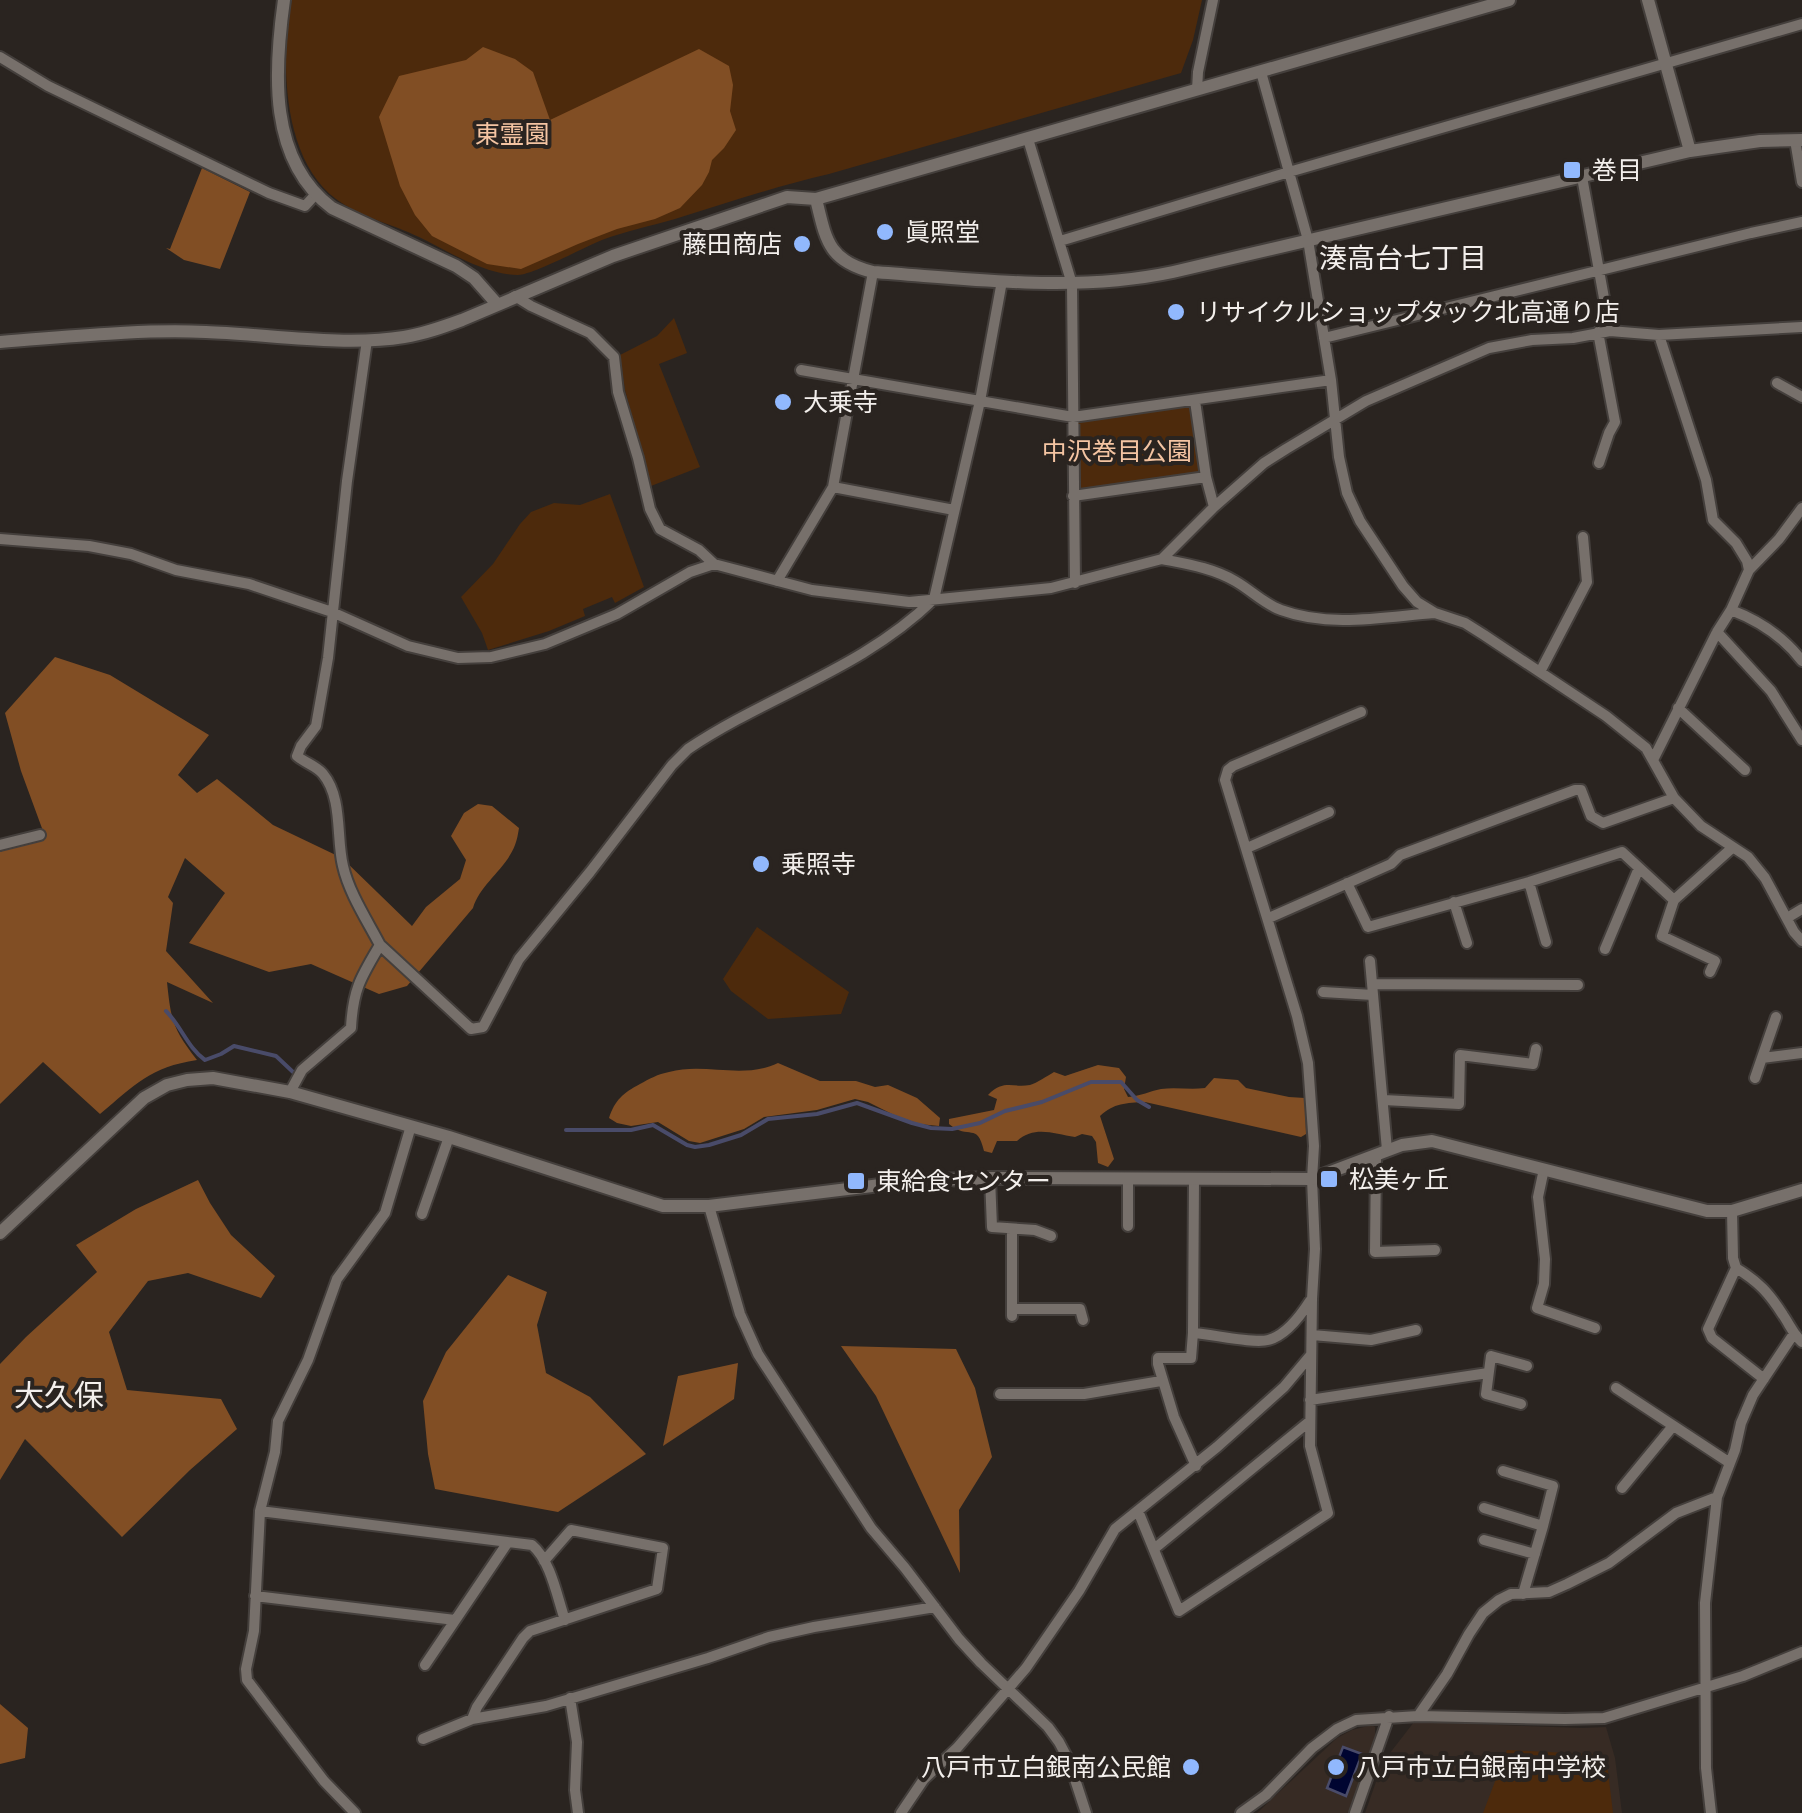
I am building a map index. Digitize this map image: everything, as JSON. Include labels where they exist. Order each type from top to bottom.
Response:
[{"type":"street","points":[[284,0],[277,85],[288,147],[301,176],[315,195],[332,208],[456,266],[497,304]]},
{"type":"street","points":[[1197,90],[1202,44],[1213,0]]},
{"type":"street","points":[[0,342],[144,331],[367,340],[403,337],[439,328],[612,256],[787,198],[816,200],[1509,0]]},
{"type":"street","points":[[1648,0],[1690,151]]},
{"type":"street","points":[[1060,241],[1802,24]]},
{"type":"street","points":[[0,57],[48,86],[269,193],[305,206],[315,195]]},
{"type":"street","points":[[1261,72],[1308,240],[1339,457],[1347,492],[1360,521],[1417,602],[1465,623],[1632,734],[1646,748],[1674,798],[1701,826],[1748,857],[1802,941]]},
{"type":"street","points":[[1028,139],[1072,284],[1074,584]]},
{"type":"street","points":[[816,200],[831,248],[856,268],[1072,284],[1138,279],[1690,151],[1760,140],[1798,140],[1802,182]]},
{"type":"street","points":[[1582,177],[1599,271],[1616,422],[1600,463]]},
{"type":"street","points":[[1324,338],[1802,222]]},
{"type":"street","points":[[777,581],[833,487],[873,272]]},
{"type":"street","points":[[367,340],[328,658],[316,726],[297,756],[320,770],[328,782],[338,814],[343,867],[380,944],[471,1030],[484,1027],[519,959],[688,749],[862,656],[934,599],[980,401],[1002,280]]},
{"type":"street","points":[[515,296],[590,334],[614,358],[618,392],[650,509],[660,529],[699,550],[714,564],[812,590],[909,602],[1051,588],[1162,559],[1211,570],[1234,580],[1277,609],[1302,616],[1327,620],[1435,613]]},
{"type":"street","points":[[1162,559],[1264,463],[1366,401],[1489,348],[1604,332],[1659,335],[1802,327]]},
{"type":"street","points":[[1659,335],[1706,480],[1713,520],[1741,550],[1749,570]]},
{"type":"street","points":[[801,370],[1074,418],[1331,380]]},
{"type":"street","points":[[1777,383],[1802,397]]},
{"type":"street","points":[[1195,401],[1214,507]]},
{"type":"street","points":[[1073,496],[1206,477]]},
{"type":"street","points":[[833,487],[954,510]]},
{"type":"street","points":[[1653,760],[1749,570],[1779,540],[1802,508]]},
{"type":"street","points":[[1540,672],[1587,582],[1583,537]]},
{"type":"street","points":[[0,539],[112,549],[176,570],[249,584],[332,612],[408,646],[458,658],[491,657],[545,644],[618,614],[690,572],[714,564]]},
{"type":"street","points":[[1730,610],[1752,618],[1779,636],[1802,661]]},
{"type":"street","points":[[1717,632],[1771,691],[1802,740]]},
{"type":"street","points":[[1678,708],[1745,770]]},
{"type":"street","points":[[1138,1511],[1179,1612],[1328,1513],[1310,1446],[1316,1249],[1308,1064],[1225,780],[1228,770],[1249,759],[1360,712]]},
{"type":"street","points":[[1268,918],[1392,864],[1400,854],[1574,790],[1581,790],[1591,816],[1604,823],[1674,798]]},
{"type":"street","points":[[1247,848],[1329,812]]},
{"type":"street","points":[[0,845],[40,835]]},
{"type":"street","points":[[1710,972],[1715,961],[1662,936],[1674,900],[1732,848]]},
{"type":"street","points":[[1346,884],[1368,927],[1622,852],[1674,900]]},
{"type":"street","points":[[1605,949],[1638,868]]},
{"type":"street","points":[[1529,882],[1546,942]]},
{"type":"street","points":[[1454,902],[1468,943]]},
{"type":"street","points":[[1787,918],[1802,909]]},
{"type":"street","points":[[290,1092],[302,1070],[351,1028],[352,1002],[359,980],[380,944]]},
{"type":"street","points":[[1370,960],[1384,1100],[1375,1252],[1435,1250]]},
{"type":"street","points":[[1323,992],[1578,986]]},
{"type":"street","points":[[1755,1078],[1776,1018]]},
{"type":"street","points":[[1384,1100],[1459,1104],[1460,1055],[1533,1064],[1536,1050]]},
{"type":"street","points":[[1762,1058],[1802,1053]]},
{"type":"street","points":[[0,1233],[144,1098],[167,1085],[212,1078],[290,1092],[412,1126],[663,1206],[709,1206],[913,1181],[1312,1179],[1402,1145],[1432,1141],[1706,1210],[1732,1211],[1802,1190]]},
{"type":"street","points":[[355,1813],[324,1782],[247,1680],[246,1669],[254,1631],[260,1511],[278,1421],[308,1360],[337,1279],[385,1213],[412,1126]]},
{"type":"street","points":[[422,1214],[450,1137]]},
{"type":"street","points":[[1544,1169],[1538,1198],[1544,1284],[1537,1308],[1596,1328]]},
{"type":"street","points":[[990,1178],[990,1224],[1051,1236]]},
{"type":"street","points":[[1128,1179],[1128,1226]]},
{"type":"street","points":[[1194,1180],[1191,1358],[1158,1358],[1161,1381],[1196,1466]]},
{"type":"street","points":[[709,1206],[740,1314],[758,1354],[871,1528],[959,1639],[1059,1742],[1086,1813]]},
{"type":"street","points":[[1711,1813],[1706,1768],[1705,1603],[1717,1497],[1754,1395],[1798,1339],[1765,1288],[1736,1268],[1732,1211]]},
{"type":"street","points":[[1012,1229],[1012,1312],[1080,1309],[1082,1320]]},
{"type":"street","points":[[1736,1268],[1708,1329],[1712,1338],[1764,1379]]},
{"type":"street","points":[[1193,1333],[1270,1340],[1284,1331],[1312,1299]]},
{"type":"street","points":[[1312,1336],[1372,1340],[1416,1330]]},
{"type":"street","points":[[901,1813],[924,1779],[957,1748],[1026,1668],[1079,1591],[1115,1529],[1196,1466],[1284,1387],[1312,1353]]},
{"type":"street","points":[[1521,1404],[1486,1394],[1488,1373],[1491,1356],[1527,1366]]},
{"type":"street","points":[[1310,1400],[1488,1373]]},
{"type":"street","points":[[1000,1394],[1084,1394],[1161,1381]]},
{"type":"street","points":[[1616,1388],[1730,1463]]},
{"type":"street","points":[[1154,1548],[1310,1421]]},
{"type":"street","points":[[1622,1488],[1673,1426]]},
{"type":"street","points":[[1503,1471],[1553,1486],[1522,1594]]},
{"type":"street","points":[[1418,1716],[1483,1613],[1510,1594],[1549,1592],[1568,1584],[1608,1563],[1676,1514],[1717,1497]]},
{"type":"street","points":[[1484,1508],[1544,1526]]},
{"type":"street","points":[[260,1511],[532,1545],[544,1560],[565,1620]]},
{"type":"street","points":[[472,1719],[530,1631],[657,1590],[662,1548],[570,1530],[544,1560]]},
{"type":"street","points":[[1484,1540],[1535,1554]]},
{"type":"street","points":[[425,1665],[508,1542]]},
{"type":"street","points":[[254,1596],[455,1620]]},
{"type":"street","points":[[423,1739],[472,1719],[546,1706],[769,1637],[935,1607]]},
{"type":"street","points":[[1241,1813],[1266,1795],[1312,1748],[1336,1729],[1356,1720],[1388,1716],[1604,1718],[1744,1676],[1802,1652]]},
{"type":"street","points":[[570,1698],[578,1742],[578,1813]]},
{"type":"street","points":[[1356,1813],[1388,1716]]},
{"type":"shaded area","points":[[1414,1722],[1606,1727],[1615,1758],[1622,1813],[1365,1813],[1383,1762]]},
{"type":"shaded area","name":"八戸市立白銀南中学校","points":[[1372,1725],[1375,1741],[1350,1813],[1257,1813],[1337,1738]]},
{"type":"green space","name":"東霊園","points":[[292,0],[1202,0],[1181,73],[620,234],[518,275],[480,267],[355,211],[318,181],[295,134],[289,107],[286,51]]},
{"type":"green space","points":[[483,47],[515,59],[533,72],[550,120],[699,49],[729,66],[733,85],[730,111],[736,130],[712,160],[702,185],[680,208],[521,269],[487,264],[432,236],[415,215],[400,186],[379,117],[399,76],[466,60]]},
{"type":"green space","points":[[202,168],[250,192],[220,269],[184,260],[166,248],[170,249]]},
{"type":"green space","points":[[674,318],[687,353],[659,364],[700,467],[651,486],[625,390],[620,355],[657,336]]},
{"type":"green space","name":"中沢巻目公園","points":[[1195,401],[1206,477],[1073,496],[1073,417]]},
{"type":"green space","points":[[610,494],[644,587],[615,603],[612,597],[583,609],[585,616],[549,631],[488,650],[461,597],[493,564],[531,512],[554,503],[580,505]]},
{"type":"green space","points":[[55,657],[110,675],[209,735],[178,775],[197,793],[217,779],[273,825],[342,858],[412,926],[426,907],[460,879],[466,860],[451,836],[464,813],[478,804],[492,806],[519,828],[515,845],[473,908],[407,986],[379,994],[311,964],[269,972],[189,943],[225,893],[185,858],[168,897],[173,903],[166,951],[213,1003],[167,982],[174,1024],[197,1060],[155,1073],[100,1114],[43,1062],[0,1104],[0,852],[43,831],[5,713]]},
{"type":"green space","points":[[757,927],[849,992],[841,1014],[768,1019],[731,991],[723,979]]},
{"type":"green space","points":[[778,1063],[820,1081],[888,1085],[917,1098],[940,1118],[939,1126],[919,1124],[855,1099],[817,1110],[764,1117],[744,1129],[700,1143],[689,1141],[658,1122],[631,1126],[609,1118],[624,1094],[661,1074],[683,1069],[751,1070]]},
{"type":"green space","points":[[1098,1065],[1119,1068],[1126,1077],[1124,1089],[1128,1097],[1161,1089],[1205,1088],[1214,1078],[1238,1080],[1246,1088],[1305,1098],[1306,1134],[1301,1137],[1145,1102],[1126,1103],[1100,1116],[1114,1159],[1108,1167],[1098,1163],[1092,1136],[1031,1133],[1017,1141],[997,1141],[992,1153],[984,1151],[975,1134],[949,1124],[949,1119],[994,1110],[997,1099],[988,1095],[999,1087],[1030,1085],[1054,1072],[1065,1076]]},
{"type":"green space","points":[[198,1180],[231,1235],[275,1276],[261,1298],[188,1273],[148,1281],[109,1332],[127,1390],[221,1399],[237,1429],[122,1537],[25,1439],[0,1480],[0,1364],[97,1272],[76,1245],[136,1209]]},
{"type":"green space","points":[[508,1275],[547,1292],[537,1325],[546,1373],[590,1397],[646,1454],[558,1512],[435,1489],[423,1401],[446,1352]]},
{"type":"green space","points":[[841,1346],[956,1349],[975,1388],[992,1457],[959,1510],[960,1573],[876,1396]]},
{"type":"green space","points":[[738,1363],[734,1399],[663,1446],[678,1376]]},
{"type":"green space","points":[[0,1704],[28,1728],[25,1758],[0,1764]]},
{"type":"green space","points":[[1507,1750],[1606,1755],[1613,1813],[1483,1813]]},
{"type":"water","points":[[1343,1747],[1362,1754],[1346,1796],[1327,1788]]},
{"type":"waterway","points":[[166,1011],[205,1060],[234,1046],[276,1056],[293,1072]]},
{"type":"waterway","points":[[566,1130],[631,1130],[653,1125],[695,1147],[741,1135],[768,1119],[817,1114],[857,1103],[912,1123],[952,1129],[980,1123],[1091,1082],[1121,1082],[1149,1107]]},
{"type":"place","name":"巻目","points":[[1572,170]]},
{"type":"place","name":"眞照堂","points":[[885,232]]},
{"type":"place","name":"藤田商店","points":[[802,244]]},
{"type":"place","name":"リサイクルショップタック北高通り店","points":[[1176,312]]},
{"type":"place","name":"大乗寺","points":[[783,402]]},
{"type":"place","name":"乗照寺","points":[[761,864]]},
{"type":"place","name":"松美ヶ丘","points":[[1329,1179]]},
{"type":"place","name":"東給食センター","points":[[856,1181]]},
{"type":"place","name":"八戸市立白銀南公民館","points":[[1191,1767]]},
{"type":"place","name":"八戸市立白銀南中学校","points":[[1336,1767]]},
{"type":"district","name":"湊高台七丁目","points":[[1403,258]]},
{"type":"district","name":"大久保","points":[[59,1396]]}]
